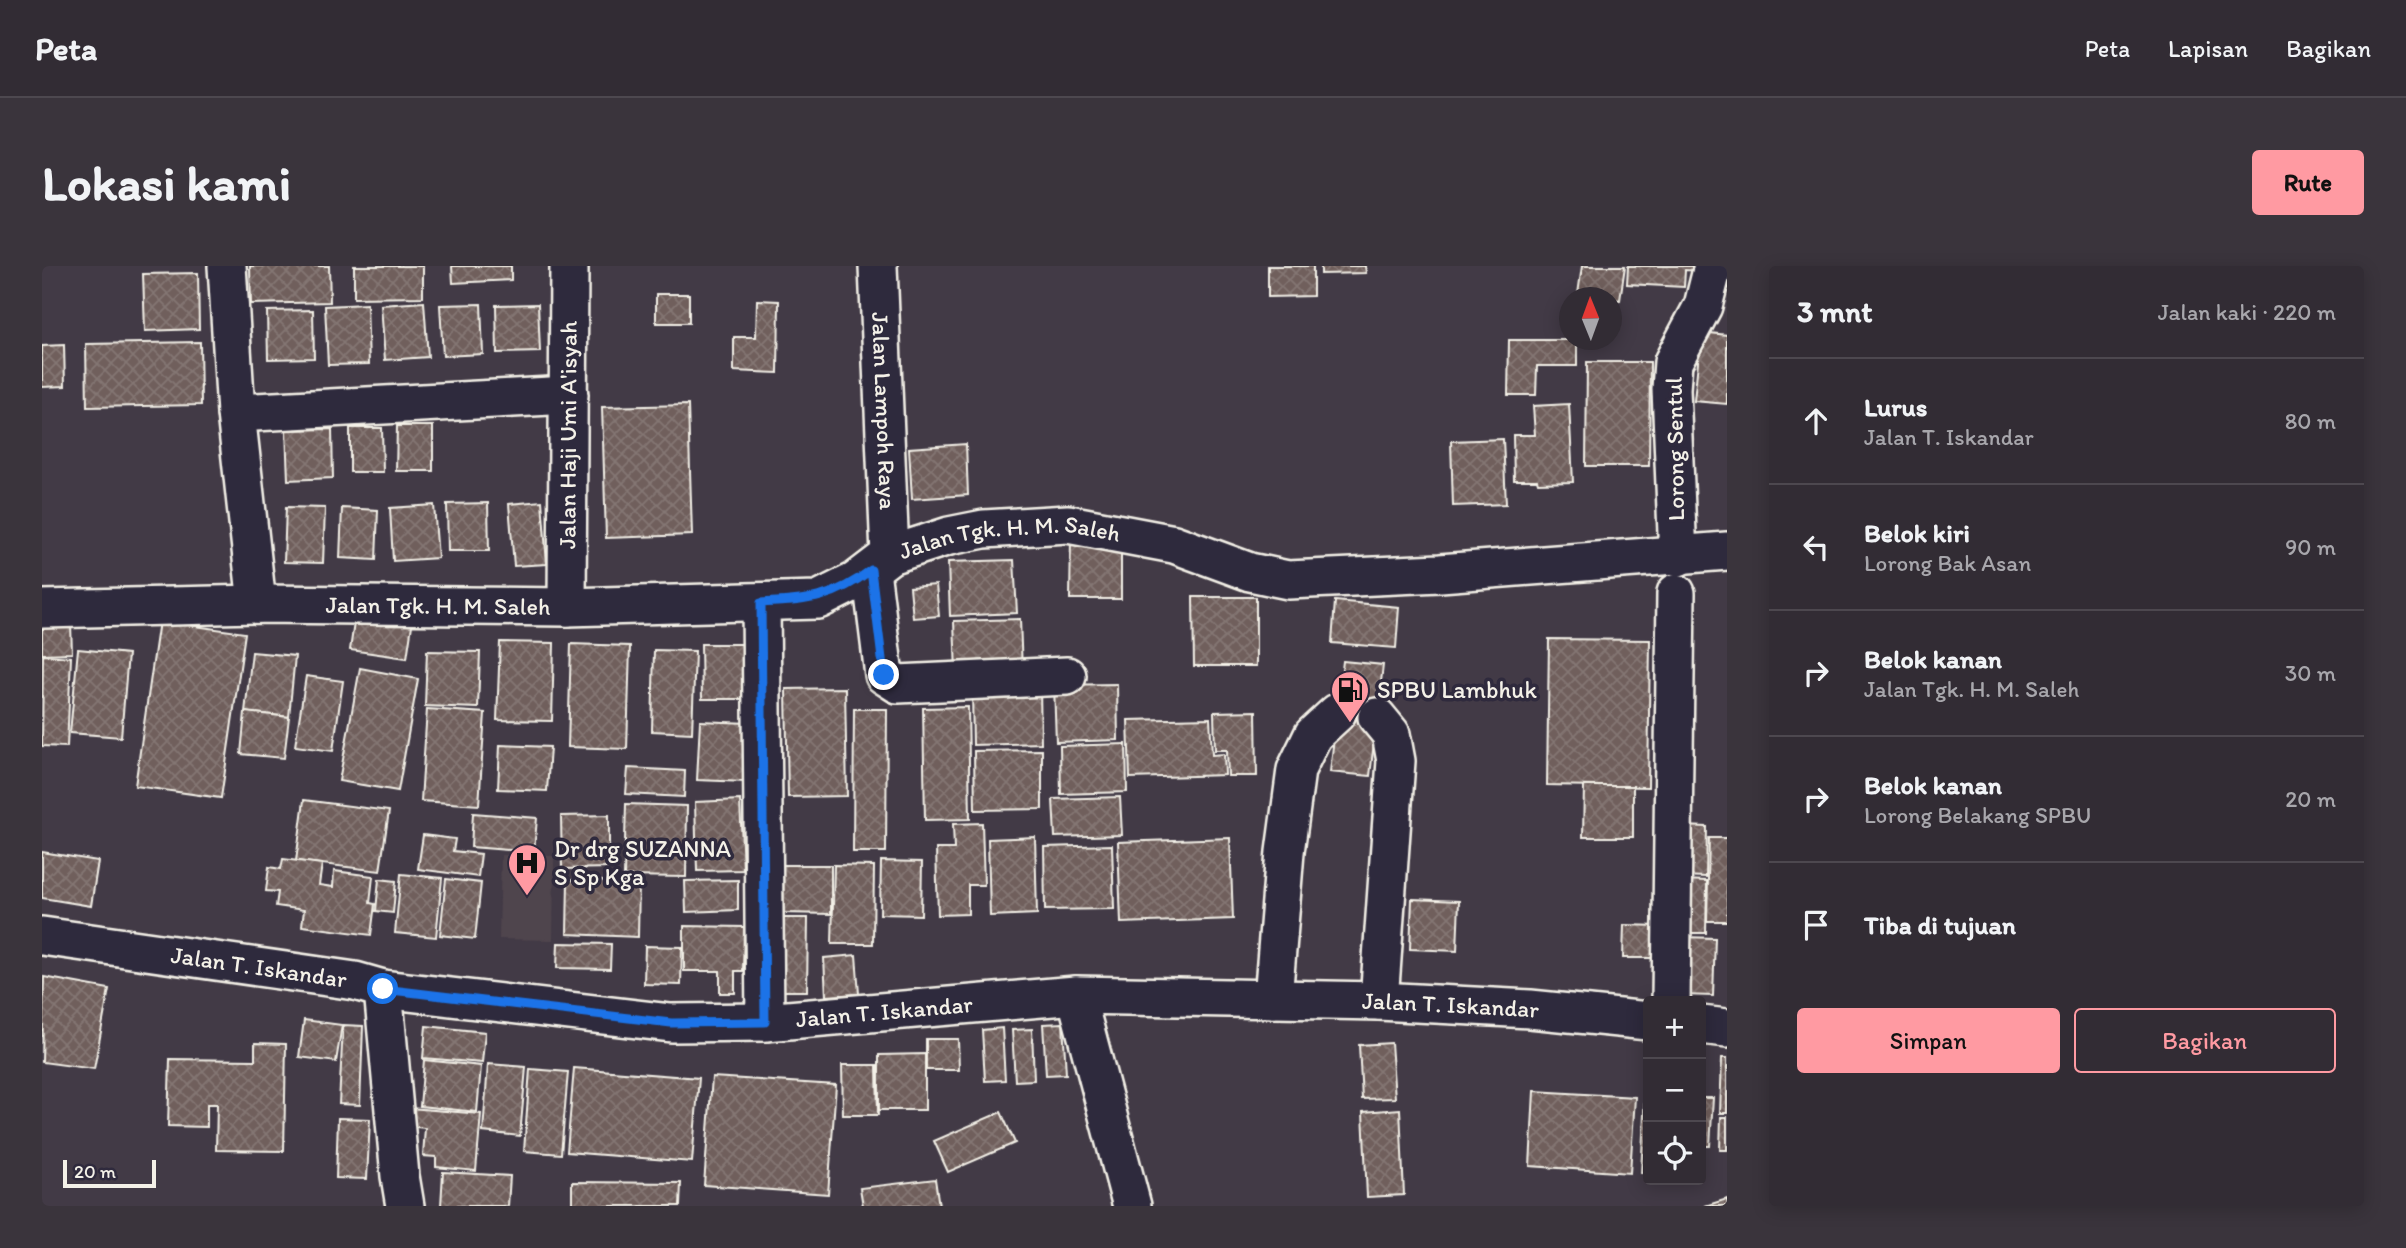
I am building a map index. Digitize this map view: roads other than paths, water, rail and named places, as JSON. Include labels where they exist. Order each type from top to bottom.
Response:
[{"type":"street","points":[[228,266],[236,413],[257,604]]},
{"type":"street","name":"Jalan Haji Umi A'isyah","points":[[567,607],[569,266]]},
{"type":"street","name":"Jalan Lampoh Raya","points":[[878,266],[884,675],[898,684],[1067,676]]},
{"type":"street","name":"Lorong Sentul","points":[[1678,557],[1671,389],[1673,362],[1703,306],[1713,266]]},
{"type":"street","points":[[236,413],[569,395]]},
{"type":"street","name":"Jalan Tgk. H. M. Saleh","points":[[42,609],[257,604],[567,607],[817,600],[856,581],[881,562],[948,536],[984,529],[1068,524],[1174,544],[1250,572],[1288,580],[1678,557],[1727,551]]},
{"type":"street","points":[[1671,996],[1676,593]]},
{"type":"street","points":[[761,603],[765,1022]]},
{"type":"street","points":[[1273,999],[1284,852],[1297,769],[1313,735],[1337,713]]},
{"type":"street","points":[[1377,717],[1391,734],[1396,761],[1379,1001]]},
{"type":"street","name":"Jalan T. Iskandar","points":[[42,936],[355,981],[383,989],[671,1023],[765,1022],[1076,995],[1379,1001],[1530,1009],[1643,1020]]},
{"type":"street","points":[[383,989],[405,1206]]},
{"type":"street","points":[[1076,995],[1132,1206]]},
{"type":"street","points":[[1706,1026],[1727,1028]]},
{"type":"place","name":"SPBU Lambhuk","points":[[1350,724]]},
{"type":"place","name":"Dr drg SUZANNA S Sp Kga","points":[[527,897]]}]
